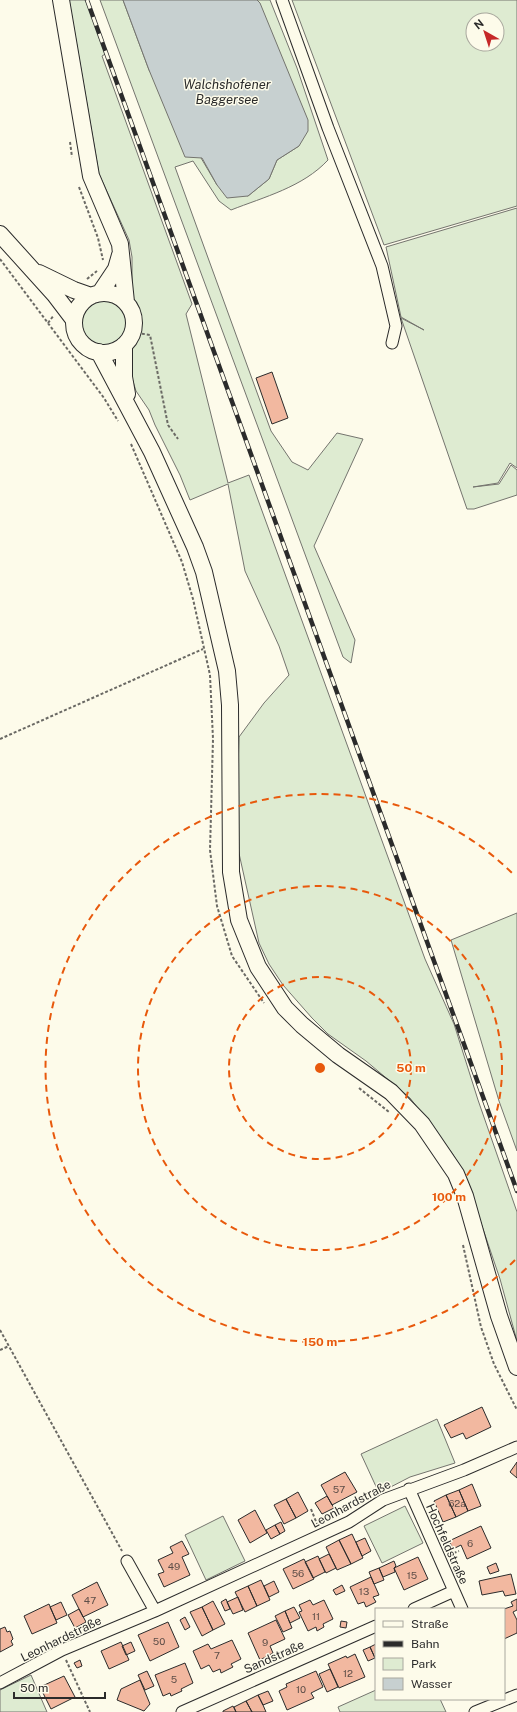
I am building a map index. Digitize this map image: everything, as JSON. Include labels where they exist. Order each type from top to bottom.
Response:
[{"type":"street","points":[[61,0],[69,38],[84,145],[91,176],[120,244],[120,255],[116,269],[95,294],[82,302],[76,310],[74,320],[75,331],[79,340],[86,347],[99,352],[116,350],[128,339]]},
{"type":"street","points":[[282,0],[328,128],[382,266],[396,326],[392,343]]},
{"type":"street","points":[[0,234],[63,304],[74,320]]},
{"type":"street","points":[[120,255],[124,266],[126,302]]},
{"type":"street","points":[[30,269],[74,290],[95,294],[110,293],[119,296],[132,310],[134,319],[128,339],[124,377],[129,406]]},
{"type":"street","points":[[99,352],[129,406],[169,486],[204,572],[227,671],[230,705],[230,872],[239,920],[258,967],[285,1008],[319,1041],[391,1092],[422,1124],[453,1169],[465,1196],[506,1341],[517,1367]]},
{"type":"street","name":"Leonhardstraße","points":[[0,1683],[62,1650],[156,1611],[322,1535],[349,1522],[383,1500],[409,1489],[464,1470],[517,1447]]},
{"type":"street","name":"Hochfeldstraße","points":[[409,1489],[462,1608]]},
{"type":"street","points":[[127,1561],[156,1611]]},
{"type":"street","points":[[416,1608],[454,1591]]},
{"type":"street","name":"Sandstraße","points":[[182,1712],[375,1626]]},
{"type":"street","points":[[505,1699],[517,1695]]},
{"type":"street","points":[[475,1712],[502,1700]]},
{"type":"path","points":[[70,141],[73,162]]},
{"type":"path","points":[[74,290],[102,266],[104,258],[77,181]]},
{"type":"path","points":[[0,259],[104,398],[120,423]]},
{"type":"path","points":[[48,324],[63,304]]},
{"type":"path","points":[[128,339],[150,335],[168,425],[178,439]]},
{"type":"path","points":[[130,443],[182,562],[193,599],[210,675],[212,707],[210,850],[217,906],[232,956],[265,1004]]},
{"type":"path","points":[[0,739],[220,641]]},
{"type":"path","points":[[358,1088],[392,1115]]},
{"type":"path","points":[[462,1241],[481,1327],[494,1364],[517,1410]]},
{"type":"path","points":[[0,1330],[127,1561]]},
{"type":"path","points":[[0,1350],[9,1346]]},
{"type":"path","points":[[311,1509],[322,1535]]},
{"type":"path","points":[[62,1650],[90,1712]]},
{"type":"green space","points":[[69,0],[87,0],[107,53],[102,56],[192,304],[186,314],[228,483],[249,475],[425,959],[454,1024],[478,1100],[517,1212],[517,1341],[500,1279],[464,1173],[452,1153],[410,1098],[366,1061],[328,1034],[312,1018],[283,985],[269,964],[259,943],[236,840],[239,737],[264,703],[289,675],[279,646],[245,571],[228,484],[190,500],[180,475],[149,410],[136,391],[126,359],[129,350],[136,344],[141,323],[139,308],[132,296],[132,257],[129,240],[99,174]]},
{"type":"green space","points":[[100,0],[123,0],[149,70],[217,185],[248,196],[269,179],[277,160],[299,146],[269,28],[257,0],[270,0],[297,68],[328,160],[318,169],[295,184],[270,196],[231,210],[219,201],[193,161],[175,167],[271,431],[292,462],[308,470],[337,433],[363,439],[314,546],[355,640],[351,663],[343,657]]},
{"type":"green space","points":[[292,0],[517,0],[517,206],[384,245]]},
{"type":"green space","points":[[517,208],[517,468],[510,463],[498,483],[473,487],[499,484],[511,465],[517,470],[517,495],[474,509],[467,509],[401,318],[424,330],[401,317],[386,247]]},
{"type":"green space","points":[[100,301],[108,301],[113,302],[120,307],[125,314],[125,332],[120,339],[113,344],[100,345],[92,342],[85,335],[82,327],[82,319],[85,311],[92,304]]},
{"type":"green space","points":[[517,913],[517,1151],[499,1101],[451,940]]},
{"type":"green space","points":[[437,1419],[455,1463],[410,1477],[379,1493],[361,1454]]},
{"type":"green space","points":[[405,1506],[423,1543],[382,1563],[364,1526]]},
{"type":"green space","points":[[223,1516],[245,1561],[206,1580],[185,1535]]},
{"type":"green space","points":[[31,1675],[47,1712],[0,1712],[0,1690]]},
{"type":"green space","points":[[375,1690],[375,1700],[440,1700],[446,1712],[340,1712],[338,1707]]},
{"type":"water","name":"Walchshofener Baggersee","points":[[123,0],[257,0],[260,3],[308,120],[308,131],[299,146],[277,160],[269,179],[248,196],[227,198],[217,185],[202,158],[185,157],[149,70]]},
{"type":"building","points":[[272,372],[288,418],[272,424],[256,378]]},
{"type":"building","points":[[482,1407],[491,1427],[466,1439],[463,1433],[451,1438],[444,1425]]},
{"type":"building","points":[[517,1462],[517,1478],[510,1472]]},
{"type":"building","points":[[345,1472],[357,1492],[332,1505],[321,1485]]},
{"type":"building","points":[[472,1484],[481,1506],[468,1511],[459,1490]]},
{"type":"building","points":[[459,1490],[468,1511],[456,1517],[446,1495]]},
{"type":"building","points":[[298,1492],[308,1511],[296,1518],[286,1499]]},
{"type":"building","points":[[446,1495],[456,1517],[443,1522],[434,1501]]},
{"type":"building","points":[[327,1496],[334,1508],[322,1514],[315,1503]]},
{"type":"building","points":[[286,1499],[296,1518],[284,1524],[274,1505]]},
{"type":"building","points":[[255,1510],[267,1533],[250,1543],[238,1520]]},
{"type":"building","points":[[281,1522],[285,1531],[280,1534],[275,1525]]},
{"type":"building","points":[[275,1525],[280,1534],[271,1539],[266,1530]]},
{"type":"building","points":[[481,1526],[491,1548],[467,1559],[461,1545],[453,1549],[449,1541]]},
{"type":"building","points":[[352,1534],[363,1558],[351,1564],[339,1540]]},
{"type":"building","points":[[365,1538],[371,1551],[362,1556],[356,1542]]},
{"type":"building","points":[[339,1540],[351,1564],[337,1570],[326,1547]]},
{"type":"building","points":[[182,1541],[189,1554],[182,1557],[190,1575],[164,1587],[158,1574],[164,1572],[158,1560],[173,1553],[170,1547]]},
{"type":"building","points":[[329,1554],[336,1568],[326,1573],[319,1559]]},
{"type":"building","points":[[318,1556],[325,1572],[313,1578],[305,1562]]},
{"type":"building","points":[[418,1557],[428,1579],[404,1590],[394,1568]]},
{"type":"building","points":[[304,1559],[314,1579],[293,1589],[283,1569]]},
{"type":"building","points":[[394,1561],[396,1566],[394,1568],[395,1572],[383,1577],[379,1568]]},
{"type":"building","points":[[496,1563],[499,1571],[490,1574],[487,1567]]},
{"type":"building","points":[[379,1568],[384,1580],[374,1584],[369,1572]]},
{"type":"building","points":[[511,1574],[516,1594],[505,1596],[503,1591],[482,1595],[479,1581]]},
{"type":"building","points":[[371,1577],[379,1595],[373,1597],[376,1602],[366,1607],[364,1602],[358,1604],[350,1587]]},
{"type":"building","points":[[261,1580],[270,1600],[257,1606],[248,1586]]},
{"type":"building","points":[[274,1581],[279,1592],[269,1597],[264,1586]]},
{"type":"building","points":[[97,1582],[108,1605],[83,1617],[72,1595]]},
{"type":"building","points":[[342,1585],[345,1591],[336,1595],[333,1590]]},
{"type":"building","points":[[248,1586],[257,1606],[245,1612],[235,1592]]},
{"type":"building","points":[[238,1597],[243,1610],[233,1614],[227,1602]]},
{"type":"building","points":[[226,1599],[230,1609],[225,1611],[221,1602]]},
{"type":"building","points":[[517,1599],[517,1610],[513,1612],[517,1620],[517,1633],[505,1639],[505,1609],[513,1606],[511,1602]]},
{"type":"building","points":[[310,1600],[313,1605],[324,1600],[333,1619],[323,1624],[324,1627],[317,1631],[316,1627],[308,1631],[299,1612],[302,1611],[299,1605]]},
{"type":"building","points":[[213,1601],[225,1624],[213,1630],[202,1607]]},
{"type":"building","points":[[61,1602],[67,1615],[56,1620],[50,1607]]},
{"type":"building","points":[[49,1604],[57,1623],[32,1634],[24,1616]]},
{"type":"building","points":[[202,1607],[213,1630],[202,1636],[190,1612]]},
{"type":"building","points":[[294,1607],[300,1618],[290,1623],[285,1611]]},
{"type":"building","points":[[79,1609],[86,1622],[75,1628],[68,1615]]},
{"type":"building","points":[[285,1611],[292,1628],[283,1632],[275,1616]]},
{"type":"building","points":[[185,1617],[190,1627],[185,1630],[180,1620]]},
{"type":"building","points":[[276,1620],[285,1639],[270,1646],[273,1653],[260,1660],[248,1633]]},
{"type":"building","points":[[341,1621],[347,1622],[346,1628],[340,1627]]},
{"type":"building","points":[[168,1622],[179,1647],[150,1661],[138,1635]]},
{"type":"building","points":[[5,1627],[7,1632],[10,1631],[13,1639],[11,1641],[13,1645],[0,1652],[0,1629]]},
{"type":"building","points":[[232,1640],[241,1659],[231,1664],[233,1667],[221,1673],[220,1669],[213,1672],[209,1665],[201,1669],[193,1651],[208,1644],[211,1649]]},
{"type":"building","points":[[121,1642],[129,1660],[109,1669],[101,1651]]},
{"type":"building","points":[[131,1642],[135,1651],[126,1655],[122,1646]]},
{"type":"building","points":[[375,1644],[375,1658],[370,1647]]},
{"type":"building","points":[[370,1647],[375,1658],[368,1661],[363,1650]]},
{"type":"building","points":[[355,1654],[365,1677],[339,1688],[328,1664],[346,1656],[347,1658]]},
{"type":"building","points":[[80,1660],[82,1666],[77,1668],[74,1663]]},
{"type":"building","points":[[185,1663],[193,1683],[181,1689],[182,1691],[171,1696],[170,1693],[163,1696],[155,1675]]},
{"type":"building","points":[[330,1669],[338,1687],[327,1692],[319,1674]]},
{"type":"building","points":[[147,1671],[154,1686],[145,1690],[138,1675]]},
{"type":"building","points":[[316,1671],[323,1687],[311,1693],[314,1698],[287,1710],[279,1691],[287,1687],[286,1684]]},
{"type":"building","points":[[64,1676],[75,1697],[51,1709],[40,1687]]},
{"type":"building","points":[[140,1680],[150,1704],[144,1711],[117,1700],[121,1689]]},
{"type":"building","points":[[268,1691],[273,1701],[263,1705],[258,1695]]},
{"type":"building","points":[[258,1695],[266,1712],[252,1712],[246,1701]]},
{"type":"building","points":[[246,1701],[252,1712],[236,1712],[234,1707]]},
{"type":"building","points":[[233,1706],[236,1712],[223,1712],[223,1711]]},
{"type":"railway","points":[[87,0],[517,1191]]}]
